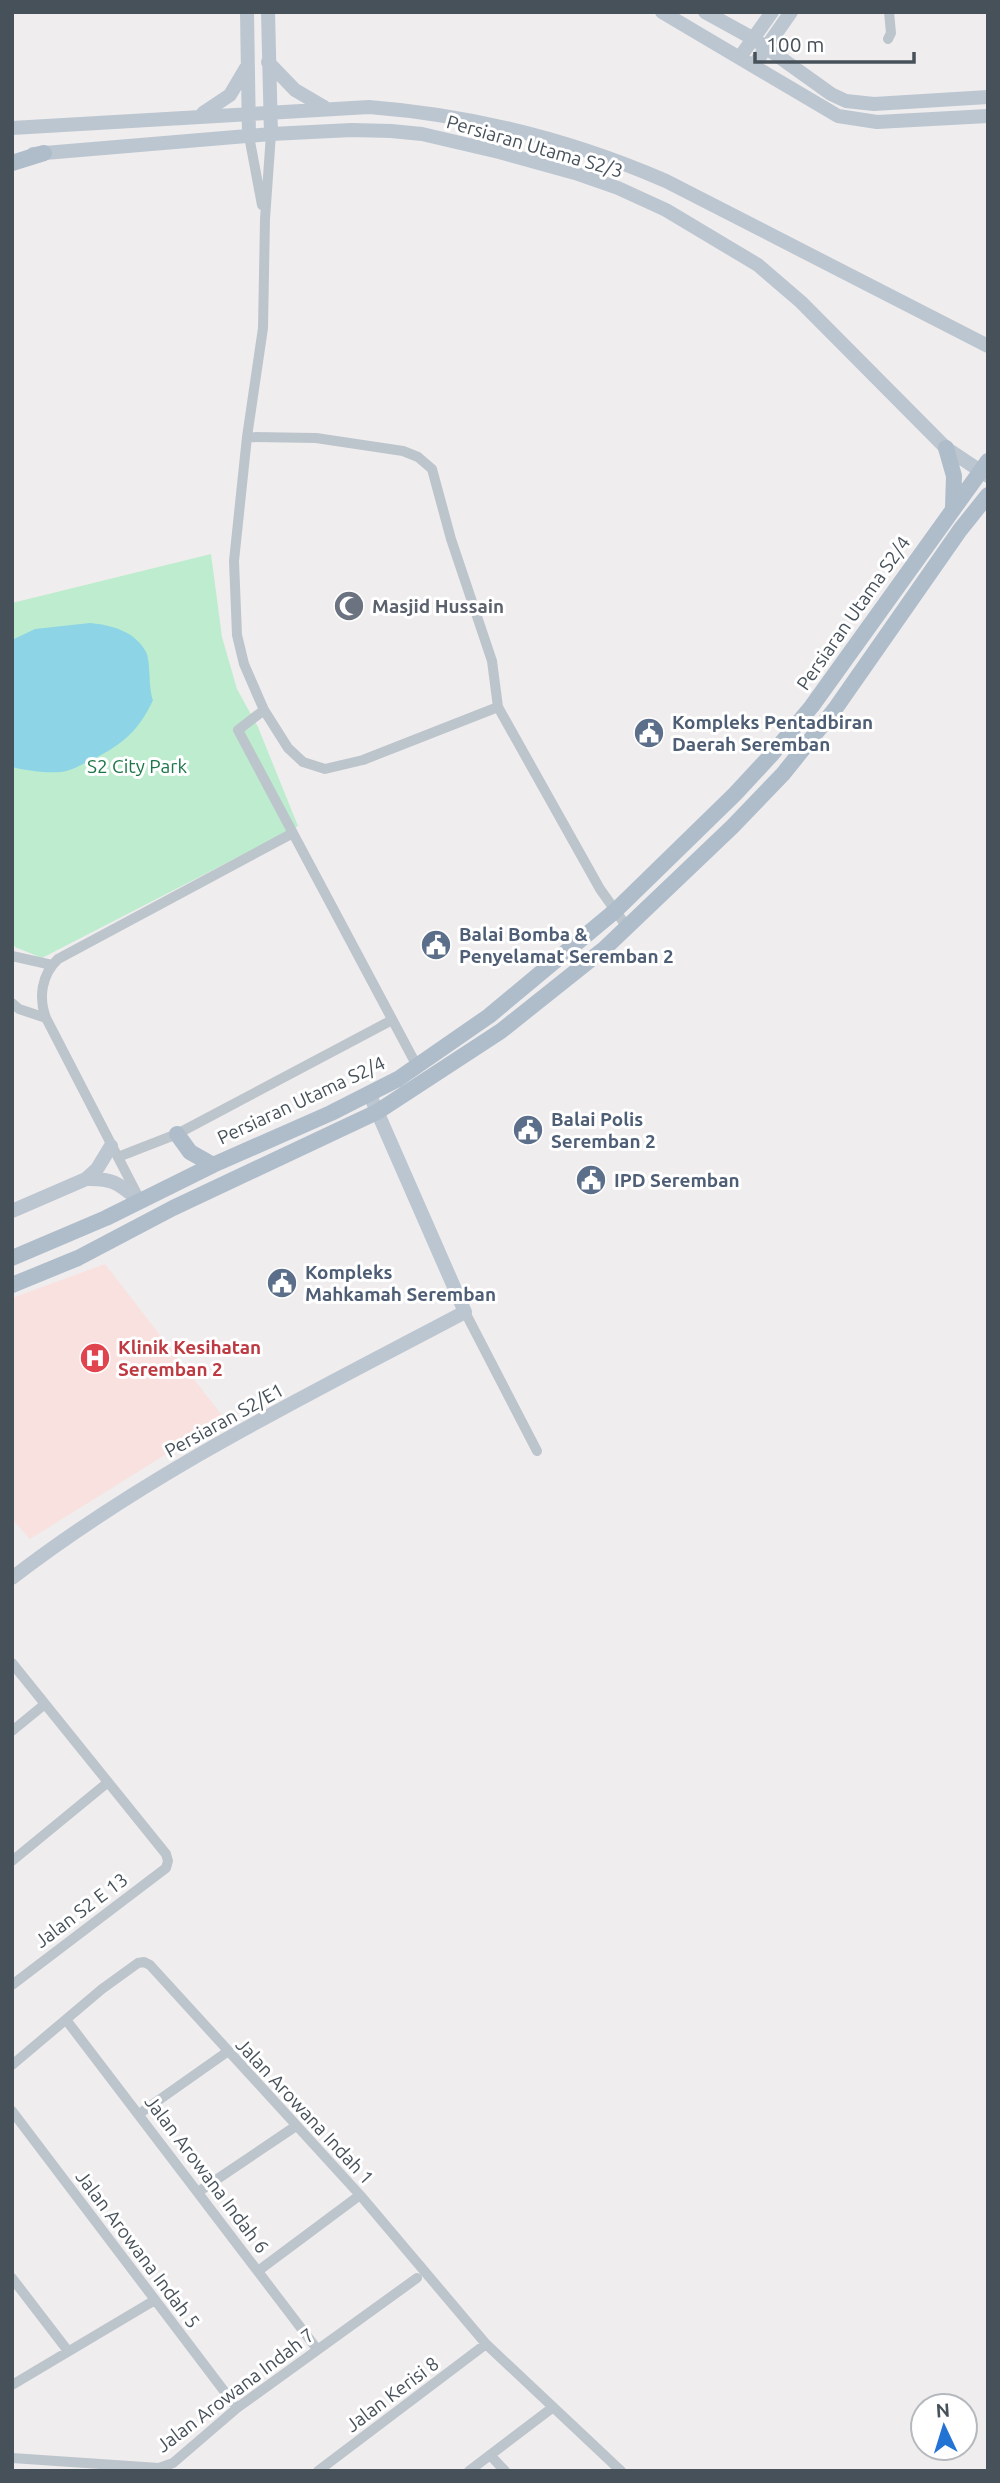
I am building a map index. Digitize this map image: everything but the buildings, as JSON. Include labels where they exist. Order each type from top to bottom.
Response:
[{"type":"main road","points":[[247,12],[249,136]]},
{"type":"main road","points":[[268,12],[271,134]]},
{"type":"main road","points":[[662,12],[829,111],[849,119],[877,122],[988,116]]},
{"type":"main road","points":[[705,12],[754,39],[831,94],[846,101],[874,104],[988,97]]},
{"type":"main road","points":[[740,57],[772,12]]},
{"type":"main road","points":[[754,65],[791,12]]},
{"type":"main road","points":[[268,62],[295,90],[326,108]]},
{"type":"main road","points":[[199,116],[230,95],[247,64]]},
{"type":"main road","name":"Persiaran Utama S2/3","points":[[12,128],[369,107],[424,111],[509,128],[626,164],[666,181],[988,346]]},
{"type":"main road","name":"Persiaran Utama S2/3","points":[[12,155],[271,134],[391,131],[422,134],[575,173],[642,199],[727,245],[774,277],[946,448],[985,470]]},
{"type":"main road","points":[[12,163],[44,153]]},
{"type":"main road","points":[[946,448],[954,476],[953,507]]},
{"type":"main road","name":"Persiaran Utama S2/4","points":[[12,1258],[331,1113],[417,1066],[489,1016],[615,911],[735,794],[812,706],[953,507],[985,470]]},
{"type":"main road","name":"Persiaran Utama S2/4","points":[[12,1285],[78,1258],[173,1208],[377,1112],[501,1031],[627,927],[732,827],[783,774],[835,709],[960,530],[988,495]]},
{"type":"main road","points":[[960,530],[988,519]]},
{"type":"main road","points":[[489,1016],[501,1031]]},
{"type":"main road","points":[[369,1093],[465,1312]]},
{"type":"main road","points":[[177,1134],[190,1152],[213,1165]]},
{"type":"main road","points":[[12,1211],[86,1179],[115,1152]]},
{"type":"main road","points":[[86,1179],[116,1182],[150,1206],[173,1208]]},
{"type":"main road","name":"Persiaran S2/E1","points":[[12,1578],[98,1518],[207,1449],[465,1312]]},
{"type":"street","points":[[888,39],[891,33],[889,12]]},
{"type":"street","points":[[271,134],[262,328],[234,561],[237,635],[244,664],[264,710],[288,748],[303,762],[325,769],[363,761],[498,707]]},
{"type":"street","points":[[249,136],[265,219]]},
{"type":"street","points":[[247,437],[316,438],[403,451],[418,457],[432,469],[451,539],[492,661],[498,707],[600,889],[627,927]]},
{"type":"street","points":[[264,710],[238,730],[417,1066]]},
{"type":"street","points":[[140,1200],[46,1018],[41,1004],[44,982],[58,958],[293,833]]},
{"type":"street","points":[[12,956],[52,965]]},
{"type":"street","points":[[12,1003],[19,1009],[46,1018]]},
{"type":"street","points":[[115,1152],[177,1134],[392,1020]]},
{"type":"street","points":[[465,1312],[537,1451]]},
{"type":"street","points":[[12,1663],[107,1783],[12,1861]]},
{"type":"street","points":[[12,1731],[45,1704]]},
{"type":"street","name":"Jalan S2 E 13","points":[[12,1985],[166,1868],[166,1854],[107,1783]]},
{"type":"street","name":"Jalan Arowana Indah 1","points":[[12,2065],[102,1989],[138,1963],[150,1965],[360,2195],[486,2344],[621,2471]]},
{"type":"street","name":"Jalan Arowana Indah 6","points":[[67,2021],[317,2349]]},
{"type":"street","points":[[139,2114],[228,2052]]},
{"type":"street","name":"Jalan Arowana Indah 5","points":[[12,2110],[237,2408]]},
{"type":"street","points":[[198,2192],[296,2126]]},
{"type":"street","points":[[258,2271],[360,2195]]},
{"type":"street","points":[[12,2278],[68,2351]]},
{"type":"street","name":"Jalan Arowana Indah 7","points":[[12,2458],[87,2467],[159,2470],[173,2463],[237,2408],[417,2278]]},
{"type":"street","points":[[12,2385],[155,2300]]},
{"type":"street","name":"Jalan Kerisi 8","points":[[318,2471],[486,2344]]},
{"type":"street","points":[[469,2471],[552,2408]]},
{"type":"street","points":[[490,2455],[505,2471]]},
{"type":"shaded area","name":"Klinik Kesihatan Seremban 2","points":[[105,1264],[224,1418],[30,1539],[12,1519],[12,1298]]},
{"type":"green space","name":"S2 City Park","points":[[211,554],[222,637],[237,689],[258,727],[298,826],[42,958],[15,947],[12,939],[12,603]]},
{"type":"water","points":[[90,623],[122,630],[136,639],[146,652],[153,700],[147,712],[126,738],[74,768],[49,772],[12,767],[12,640],[35,629]]},
{"type":"place","name":"Masjid Hussain","points":[[349,606]]},
{"type":"place","name":"Kompleks Pentadbiran Daerah Seremban","points":[[649,733]]},
{"type":"place","name":"Balai Bomba & Penyelamat Seremban 2","points":[[436,945]]},
{"type":"place","name":"Balai Polis Seremban 2","points":[[528,1130]]},
{"type":"place","name":"IPD Seremban","points":[[591,1180]]},
{"type":"place","name":"Kompleks Mahkamah Seremban","points":[[282,1283]]},
{"type":"place","name":"Klinik Kesihatan Seremban 2","points":[[95,1358]]}]
